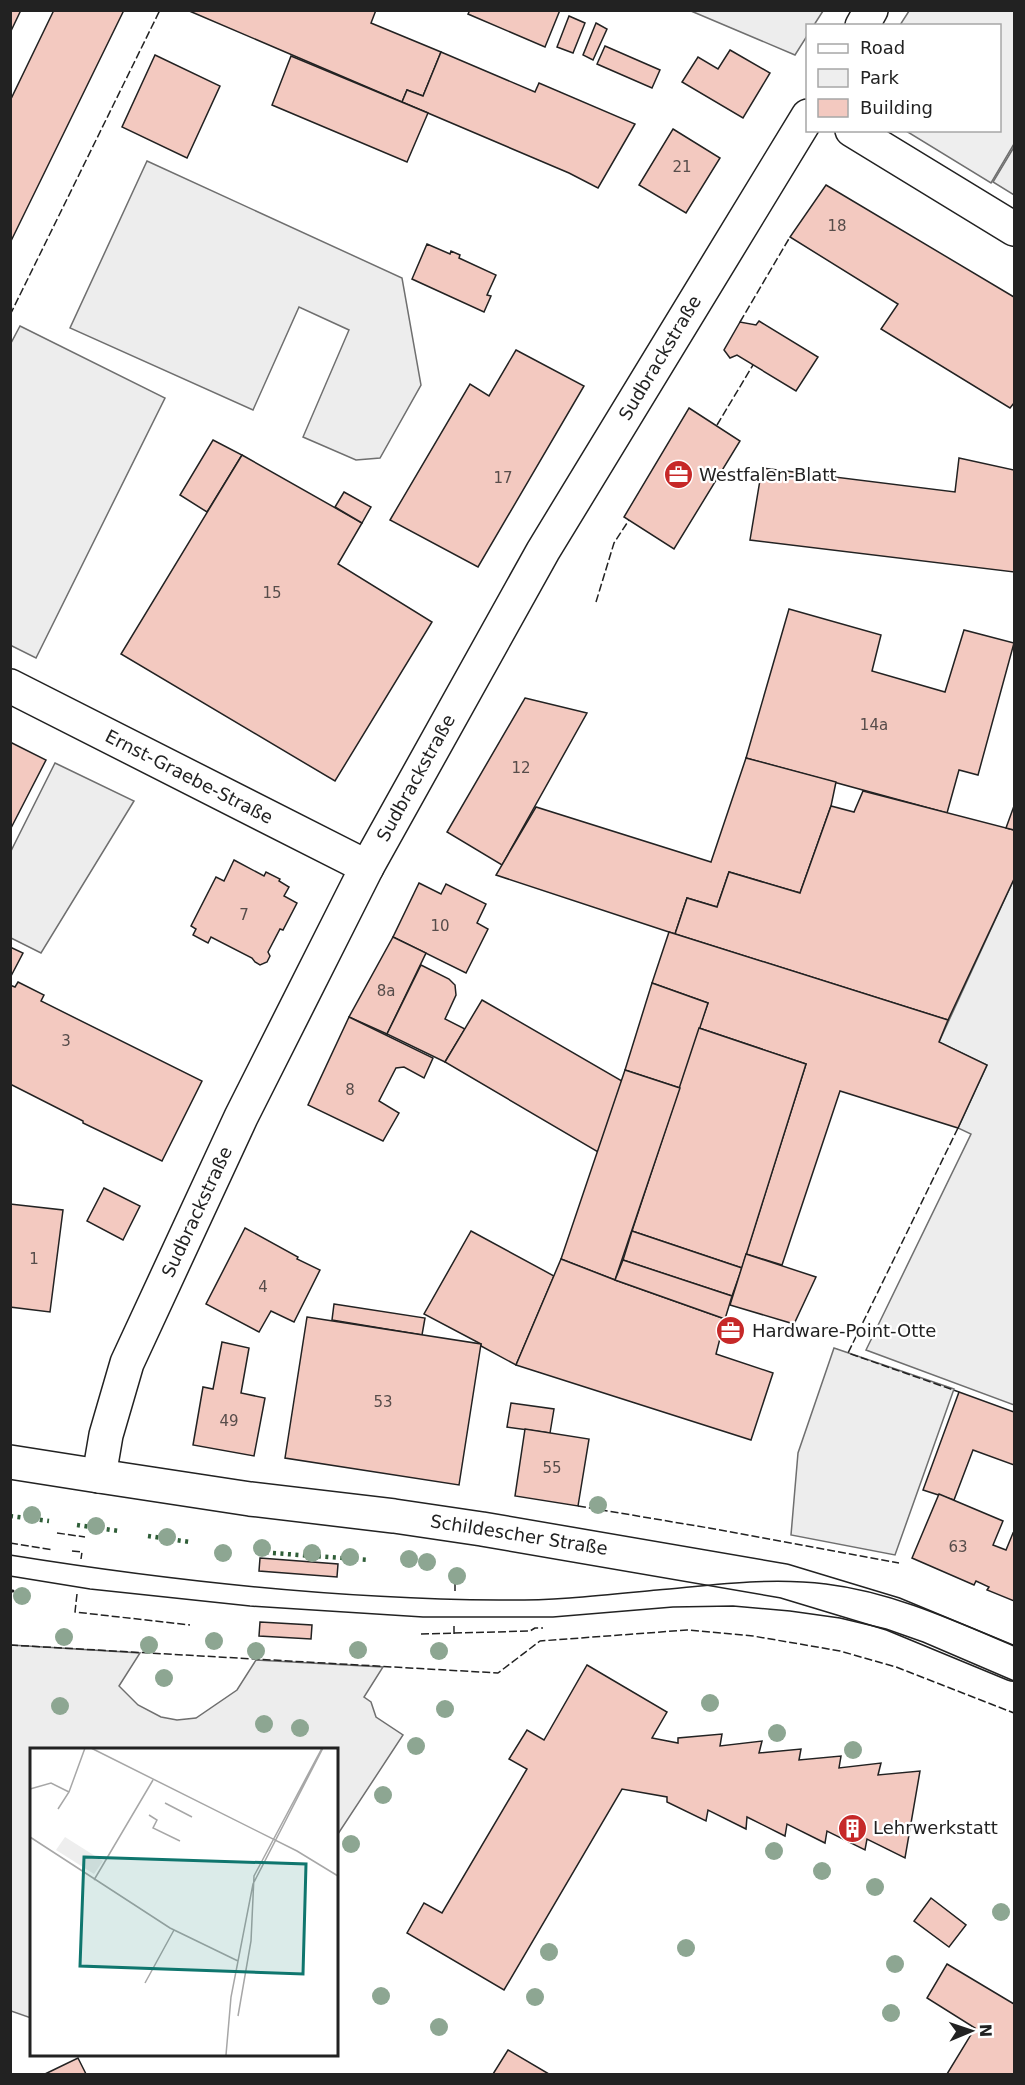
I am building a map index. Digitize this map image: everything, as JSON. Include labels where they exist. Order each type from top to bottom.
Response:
[{"type":"street","points":[[863,24],[871,10]]},
{"type":"street","name":"Sudbrackstraße","points":[[99,1476],[112,1414],[132,1352],[241,1117],[367,867],[543,551],[806,118]]},
{"type":"street","points":[[855,132],[1014,230]]},
{"type":"street","name":"Ernst-Graebe-Straße","points":[[10,686],[367,867]]},
{"type":"street","name":"Schildescher Straße","points":[[10,1462],[250,1499],[482,1529],[784,1581],[893,1614],[1014,1664]]},
{"type":"green space","points":[[909,11],[1014,11],[1014,144],[991,183],[908,132],[1001,132],[1001,24],[901,24]]},
{"type":"shaded area","points":[[823,10],[815,24],[806,24],[806,38],[795,55],[691,11]]},
{"type":"shaded area","points":[[1014,147],[1014,195],[993,182]]},
{"type":"shaded area","points":[[147,161],[402,278],[421,385],[380,458],[356,460],[303,437],[349,330],[299,307],[253,410],[70,328]]},
{"type":"shaded area","points":[[20,326],[165,398],[36,658],[10,645],[10,345]]},
{"type":"shaded area","points":[[55,763],[134,801],[41,953],[11,938],[11,851]]},
{"type":"shaded area","points":[[1014,879],[1014,1405],[866,1350],[971,1134],[958,1128],[987,1065],[939,1042]]},
{"type":"shaded area","points":[[834,1348],[954,1389],[895,1555],[791,1535],[798,1453]]},
{"type":"shaded area","points":[[11,1645],[140,1653],[119,1686],[138,1705],[161,1717],[177,1720],[196,1718],[237,1690],[256,1660],[383,1667],[364,1697],[371,1702],[376,1717],[403,1735],[338,1834],[338,1748],[30,1748],[30,2018],[11,2011]]},
{"type":"building","points":[[10,10],[21,10],[10,33]]},
{"type":"building","points":[[54,10],[124,10],[10,243],[10,101]]},
{"type":"building","points":[[187,10],[376,10],[371,23],[441,52],[423,96],[407,90],[402,102]]},
{"type":"building","points":[[470,10],[560,10],[545,47],[468,14]]},
{"type":"building","points":[[569,16],[585,23],[573,53],[557,47]]},
{"type":"building","points":[[596,23],[607,29],[593,60],[583,55]]},
{"type":"building","points":[[605,46],[660,70],[652,88],[597,64]]},
{"type":"building","points":[[730,50],[770,73],[743,118],[682,82],[698,57],[718,69]]},
{"type":"building","points":[[441,52],[535,92],[539,83],[635,124],[598,188],[569,173],[402,102],[407,90],[423,96]]},
{"type":"building","points":[[155,55],[220,86],[187,158],[122,127]]},
{"type":"building","points":[[291,56],[428,113],[407,162],[272,105]]},
{"type":"building","points":[[673,129],[720,158],[686,213],[639,185]]},
{"type":"building","points":[[826,185],[1014,297],[1014,403],[1010,408],[881,329],[898,304],[790,237]]},
{"type":"building","points":[[427,244],[450,254],[451,251],[460,255],[459,258],[496,275],[487,295],[491,296],[484,312],[412,279]]},
{"type":"building","points":[[759,321],[818,357],[796,391],[737,355],[730,358],[724,350],[740,322],[756,325]]},
{"type":"building","points":[[516,350],[584,386],[478,567],[390,520],[470,384],[489,396]]},
{"type":"building","points":[[689,408],[740,441],[674,549],[624,517]]},
{"type":"building","points":[[213,440],[242,455],[207,512],[180,495]]},
{"type":"building","points":[[242,455],[362,523],[338,564],[432,622],[335,781],[121,654]]},
{"type":"building","points":[[959,458],[1014,470],[1014,572],[750,540],[762,468],[955,492]]},
{"type":"building","points":[[344,492],[371,507],[362,523],[335,507]]},
{"type":"building","points":[[789,609],[881,635],[872,671],[945,692],[964,630],[1014,643],[978,775],[959,770],[947,813],[746,758]]},
{"type":"building","points":[[525,698],[587,713],[502,865],[447,832]]},
{"type":"building","points":[[10,742],[46,760],[10,830]]},
{"type":"building","points":[[746,758],[836,782],[831,806],[800,893],[729,872],[717,907],[687,898],[675,934],[496,875],[536,807],[711,862]]},
{"type":"building","points":[[863,791],[1014,830],[1014,879],[948,1020],[675,934],[687,898],[717,907],[729,872],[800,893],[831,806],[854,812]]},
{"type":"building","points":[[1014,806],[1014,830],[1006,828]]},
{"type":"building","points":[[234,860],[264,876],[266,872],[280,879],[279,881],[289,887],[284,896],[297,903],[268,952],[270,956],[267,962],[260,965],[252,958],[211,937],[208,943],[193,935],[196,929],[191,926],[216,877],[224,881]]},
{"type":"building","points":[[419,883],[441,894],[446,884],[486,904],[477,923],[488,929],[466,973],[393,937]]},
{"type":"building","points":[[669,932],[948,1020],[939,1042],[987,1065],[958,1128],[840,1091],[782,1265],[746,1254],[806,1064],[699,1028],[708,1003],[652,983]]},
{"type":"building","points":[[393,937],[426,953],[387,1034],[349,1017]]},
{"type":"building","points":[[10,947],[23,953],[10,978]]},
{"type":"building","points":[[421,965],[449,979],[455,985],[456,995],[445,1019],[465,1029],[445,1062],[387,1034]]},
{"type":"building","points":[[18,982],[44,995],[41,1001],[202,1081],[162,1161],[83,1123],[10,1084],[10,985],[15,987]]},
{"type":"building","points":[[652,983],[708,1003],[680,1088],[625,1070]]},
{"type":"building","points":[[482,1000],[622,1081],[598,1152],[445,1062]]},
{"type":"building","points":[[349,1017],[433,1058],[424,1078],[404,1067],[396,1068],[379,1101],[399,1113],[383,1141],[308,1105]]},
{"type":"building","points":[[699,1028],[806,1064],[742,1268],[632,1231]]},
{"type":"building","points":[[625,1070],[680,1088],[615,1280],[561,1259]]},
{"type":"building","points":[[104,1188],[140,1206],[123,1240],[87,1221]]},
{"type":"building","points":[[10,1204],[63,1210],[50,1312],[10,1307]]},
{"type":"building","points":[[245,1228],[320,1270],[294,1322],[271,1311],[259,1332],[206,1304]]},
{"type":"building","points":[[471,1231],[554,1276],[516,1365],[424,1314]]},
{"type":"building","points":[[632,1231],[742,1268],[732,1296],[623,1260]]},
{"type":"building","points":[[746,1254],[816,1277],[794,1324],[730,1305]]},
{"type":"building","points":[[561,1259],[725,1319],[716,1354],[773,1373],[751,1440],[516,1365]]},
{"type":"building","points":[[623,1260],[732,1296],[725,1319],[615,1280]]},
{"type":"building","points":[[334,1304],[425,1318],[422,1335],[332,1320]]},
{"type":"building","points":[[307,1317],[481,1344],[459,1485],[285,1458]]},
{"type":"building","points":[[222,1342],[249,1348],[241,1393],[265,1398],[254,1456],[193,1445],[203,1387],[213,1389]]},
{"type":"building","points":[[959,1392],[1014,1412],[1014,1465],[973,1450],[954,1500],[923,1490]]},
{"type":"building","points":[[511,1403],[554,1409],[550,1433],[507,1427]]},
{"type":"building","points":[[525,1429],[589,1439],[578,1506],[515,1496]]},
{"type":"building","points":[[939,1494],[1003,1521],[993,1545],[1006,1550],[1014,1534],[1014,1601],[987,1590],[989,1587],[976,1581],[974,1585],[912,1558]]},
{"type":"building","points":[[260,1558],[338,1564],[337,1577],[259,1571]]},
{"type":"building","points":[[260,1622],[312,1625],[311,1639],[259,1636]]},
{"type":"building","name":"Lehrwerkstatt","points":[[587,1665],[667,1712],[652,1738],[678,1743],[678,1738],[722,1734],[720,1746],[762,1741],[759,1753],[801,1749],[799,1760],[841,1756],[839,1768],[881,1763],[878,1775],[920,1771],[905,1858],[867,1839],[865,1850],[827,1831],[825,1843],[787,1824],[785,1836],[747,1817],[746,1829],[708,1810],[706,1821],[667,1802],[667,1797],[622,1789],[504,1990],[407,1933],[424,1903],[442,1913],[527,1769],[509,1759],[527,1730],[544,1740]]},
{"type":"building","points":[[931,1898],[966,1925],[949,1947],[914,1921]]},
{"type":"building","points":[[947,1964],[1014,2004],[1014,2074],[947,2074],[975,2028],[927,1998]]},
{"type":"building","points":[[508,2050],[549,2074],[493,2074]]},
{"type":"building","points":[[78,2058],[86,2074],[45,2074]]},
{"type":"tram line","points":[[10,1555],[132,1573],[254,1587],[438,1599],[539,1600],[742,1582],[805,1582],[851,1588],[898,1600],[1014,1646]]},
{"type":"tram line","points":[[10,1576],[90,1589],[250,1606],[423,1617],[553,1617],[673,1607],[733,1606],[790,1611],[840,1618],[886,1629],[923,1642],[1014,1681]]},
{"type":"hedge","points":[[10,1516],[49,1521]]},
{"type":"hedge","points":[[77,1525],[119,1531]]},
{"type":"hedge","points":[[148,1536],[190,1542]]},
{"type":"hedge","points":[[258,1552],[370,1560]]},
{"type":"fence","points":[[10,315],[160,10]]},
{"type":"fence","points":[[740,322],[790,237]]},
{"type":"fence","points":[[717,425],[753,365]]},
{"type":"fence","points":[[596,602],[614,543],[629,520]]},
{"type":"fence","points":[[958,1128],[848,1353],[959,1392]]},
{"type":"fence","points":[[578,1506],[899,1563]]},
{"type":"fence","points":[[57,1533],[85,1537]]},
{"type":"fence","points":[[10,1543],[53,1550]]},
{"type":"fence","points":[[72,1551],[82,1552],[81,1559]]},
{"type":"fence","points":[[455,1582],[455,1591]]},
{"type":"fence","points":[[77,1594],[75,1612],[190,1625]]},
{"type":"fence","points":[[454,1624],[454,1634]]},
{"type":"fence","points":[[421,1634],[530,1631],[543,1628]]},
{"type":"fence","points":[[10,1645],[498,1673],[540,1641],[687,1630],[753,1636],[840,1651],[896,1667],[1014,1713]]},
{"type":"place","name":"Westfalen-Blatt","points":[[678,475]]},
{"type":"place","name":"Hardware-Point-Otte","points":[[731,1331]]},
{"type":"place","name":"Lehrwerkstatt","points":[[852,1828]]}]
